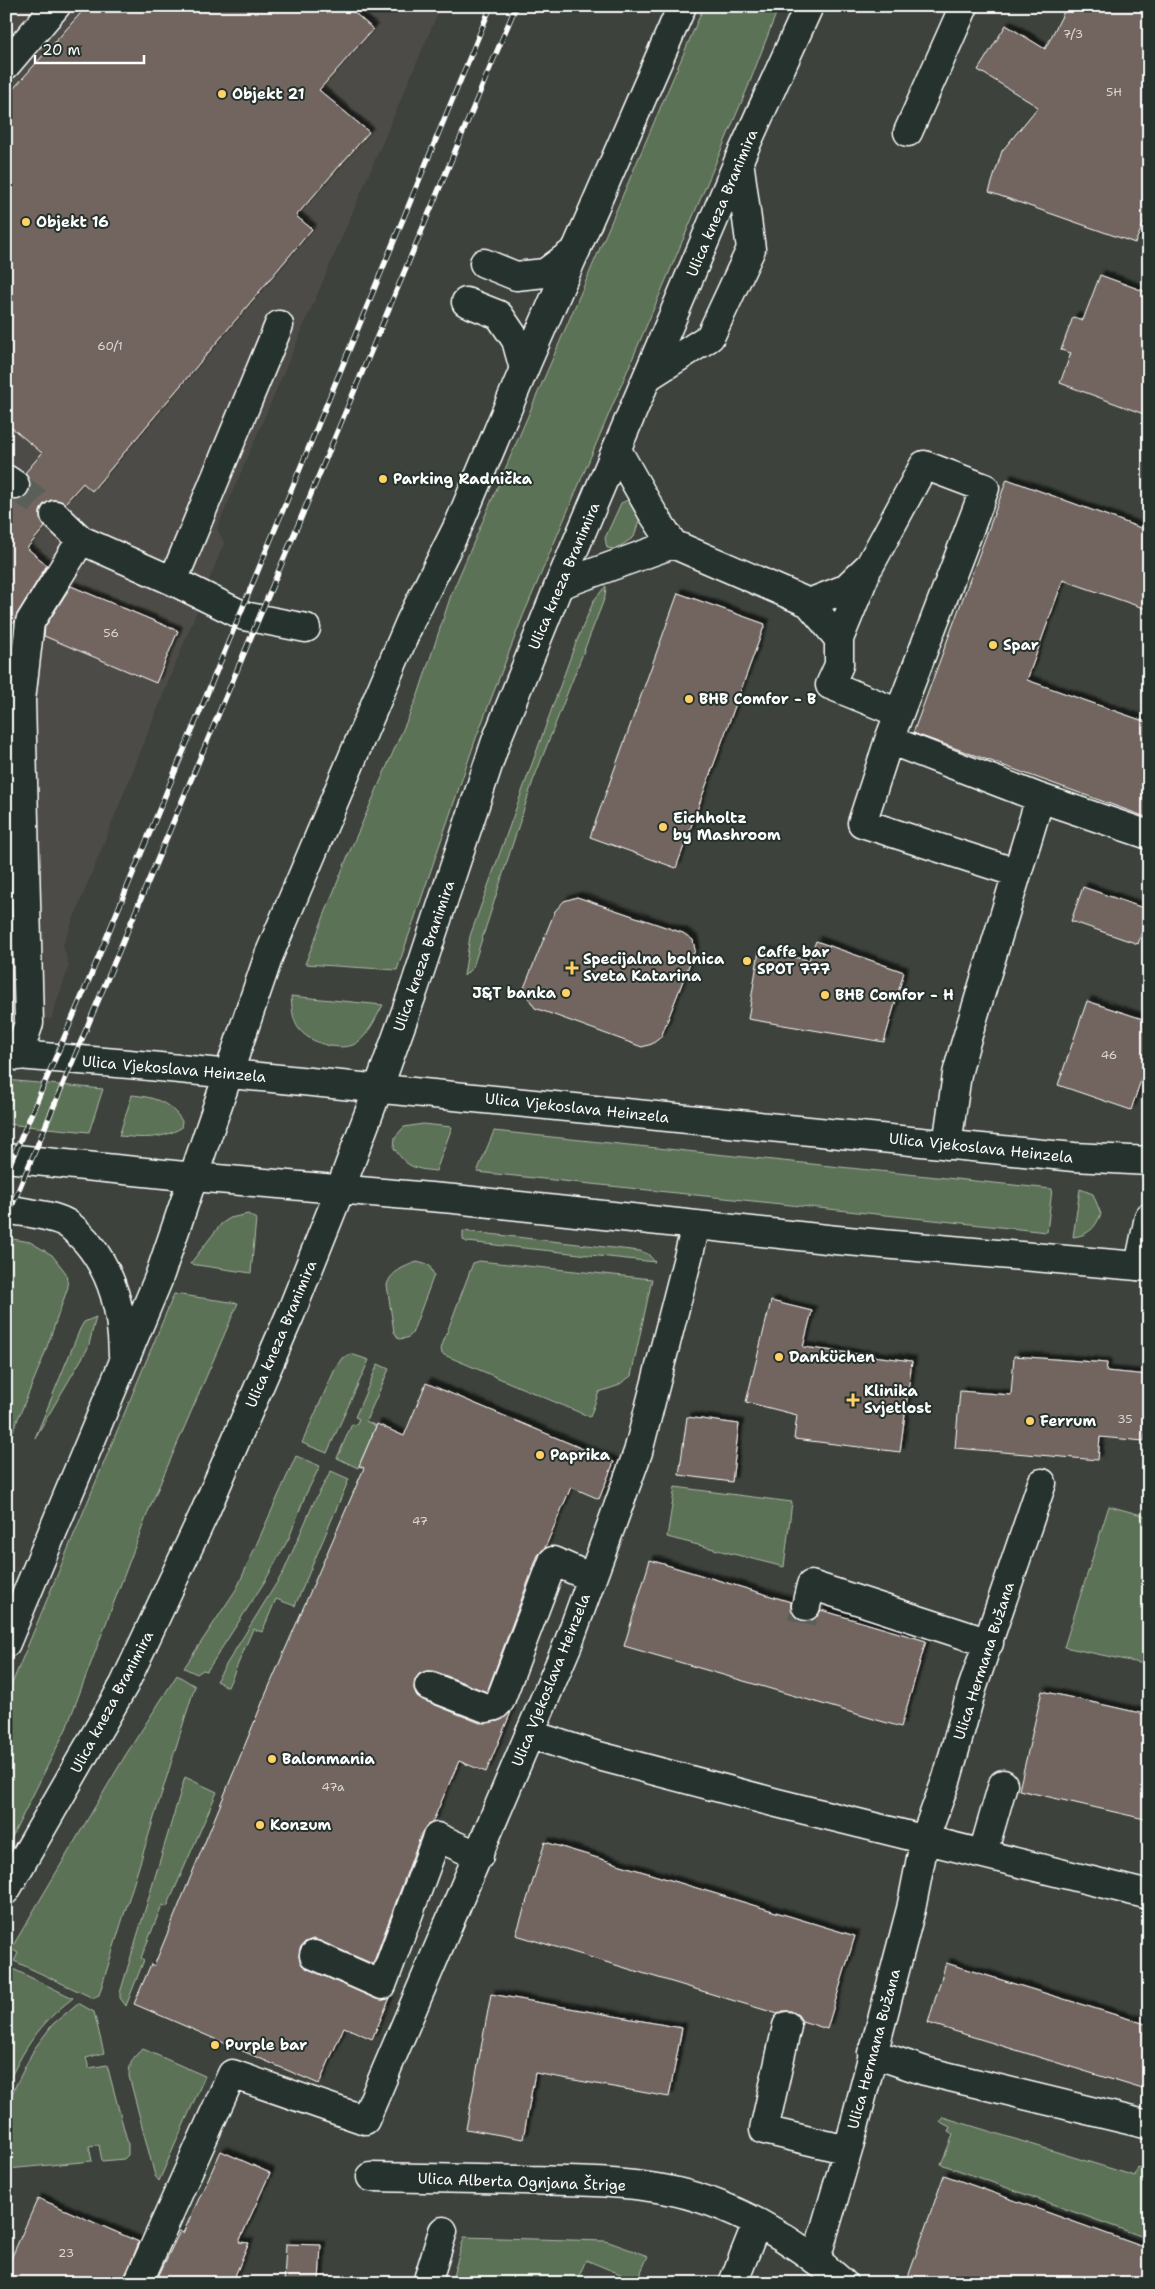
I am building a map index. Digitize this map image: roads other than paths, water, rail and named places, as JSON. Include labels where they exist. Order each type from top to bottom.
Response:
[{"type":"main road","points":[[6,65],[56,6]]},
{"type":"main road","points":[[6,1644],[158,1280],[230,1075],[260,976],[410,622],[459,524],[524,368],[682,6]]},
{"type":"main road","name":"Ulica kneza Branimira","points":[[6,1890],[124,1685],[208,1505],[290,1315],[340,1190],[414,989],[496,741],[559,585],[739,160],[809,6]]},
{"type":"main road","points":[[908,132],[964,6]]},
{"type":"main road","points":[[649,376],[710,338],[751,249],[739,160]]},
{"type":"main road","points":[[484,263],[516,276],[545,273],[576,250]]},
{"type":"main road","points":[[466,302],[499,315],[516,340],[524,368]]},
{"type":"main road","points":[[173,581],[279,325]]},
{"type":"main road","points":[[617,450],[652,512],[674,544],[809,603],[840,639]]},
{"type":"main road","points":[[899,713],[830,685],[839,665],[840,639],[870,565],[924,465],[985,488],[889,740],[862,823],[1017,873]]},
{"type":"main road","points":[[55,515],[81,540],[173,581],[244,616],[306,628]]},
{"type":"main road","points":[[12,1055],[29,1023],[21,700],[30,622],[81,540]]},
{"type":"main road","points":[[559,585],[674,544]]},
{"type":"main road","points":[[809,603],[845,590],[870,565]]},
{"type":"main road","points":[[889,740],[1040,798],[1149,835]]},
{"type":"main road","points":[[947,1145],[957,1074],[1040,798]]},
{"type":"main road","name":"Ulica Vjekoslava Heinzela","points":[[12,1055],[1074,1157],[1149,1161]]},
{"type":"main road","points":[[6,1158],[194,1178],[454,1199],[696,1226],[1144,1266],[1149,1217]]},
{"type":"main road","points":[[6,1209],[66,1224],[95,1252],[117,1298],[123,1328],[123,1364]]},
{"type":"main road","name":"Ulica Vjekoslava Heinzela","points":[[138,2283],[232,2074],[365,2120],[568,1644],[638,1452],[696,1226]]},
{"type":"main road","name":"Ulica Hermana Bužana","points":[[816,2259],[848,2150],[911,1909],[925,1838],[947,1778],[972,1689],[1042,1483]]},
{"type":"main road","points":[[429,1686],[486,1708],[495,1706],[500,1701],[553,1561],[592,1578]]},
{"type":"main road","points":[[806,1606],[811,1586],[989,1643]]},
{"type":"main road","points":[[530,1734],[604,1758],[777,1803],[925,1838],[1149,1895]]},
{"type":"main road","points":[[983,1853],[1003,1784]]},
{"type":"main road","points":[[314,1955],[382,1985],[437,1837],[479,1856]]},
{"type":"main road","points":[[786,2026],[764,2130],[848,2150]]},
{"type":"main road","points":[[872,2053],[925,2071],[1149,2125]]},
{"type":"main road","name":"Ulica Alberta Ognjana Štrige","points":[[371,2178],[602,2181],[664,2190],[710,2202],[757,2222],[816,2259],[843,2283]]},
{"type":"main road","points":[[733,2283],[757,2222]]},
{"type":"main road","points":[[427,2283],[443,2231]]},
{"type":"tunnel","points":[[15,485],[55,515]]},
{"type":"tunnel","points":[[801,1623],[806,1606]]},
{"type":"railway","points":[[6,1173],[91,975],[491,6]]},
{"type":"railway","points":[[6,1220],[516,6]]},
{"type":"place","name":"Objekt 21","points":[[222,94]]},
{"type":"place","name":"Objekt 16","points":[[26,222]]},
{"type":"place","name":"Parking Radnička","points":[[383,479]]},
{"type":"place","name":"Spar","points":[[993,645]]},
{"type":"place","name":"BHB Comfor - B","points":[[689,699]]},
{"type":"place","name":"Eichholtz by Mashroom","points":[[663,827]]},
{"type":"place","name":"Caffe bar SPOT 777","points":[[747,961]]},
{"type":"place","name":"Specijalna bolnica Sveta Katarina","points":[[572,968]]},
{"type":"place","name":"J&T banka","points":[[566,993]]},
{"type":"place","name":"BHB Comfor - H","points":[[825,995]]},
{"type":"place","name":"Danküchen","points":[[779,1357]]},
{"type":"place","name":"Klinika Svjetlost","points":[[853,1400]]},
{"type":"place","name":"Ferrum","points":[[1030,1421]]},
{"type":"place","name":"Paprika","points":[[540,1455]]},
{"type":"place","name":"Balonmania","points":[[272,1759]]},
{"type":"place","name":"Konzum","points":[[260,1825]]},
{"type":"place","name":"Purple bar","points":[[215,2045]]}]
